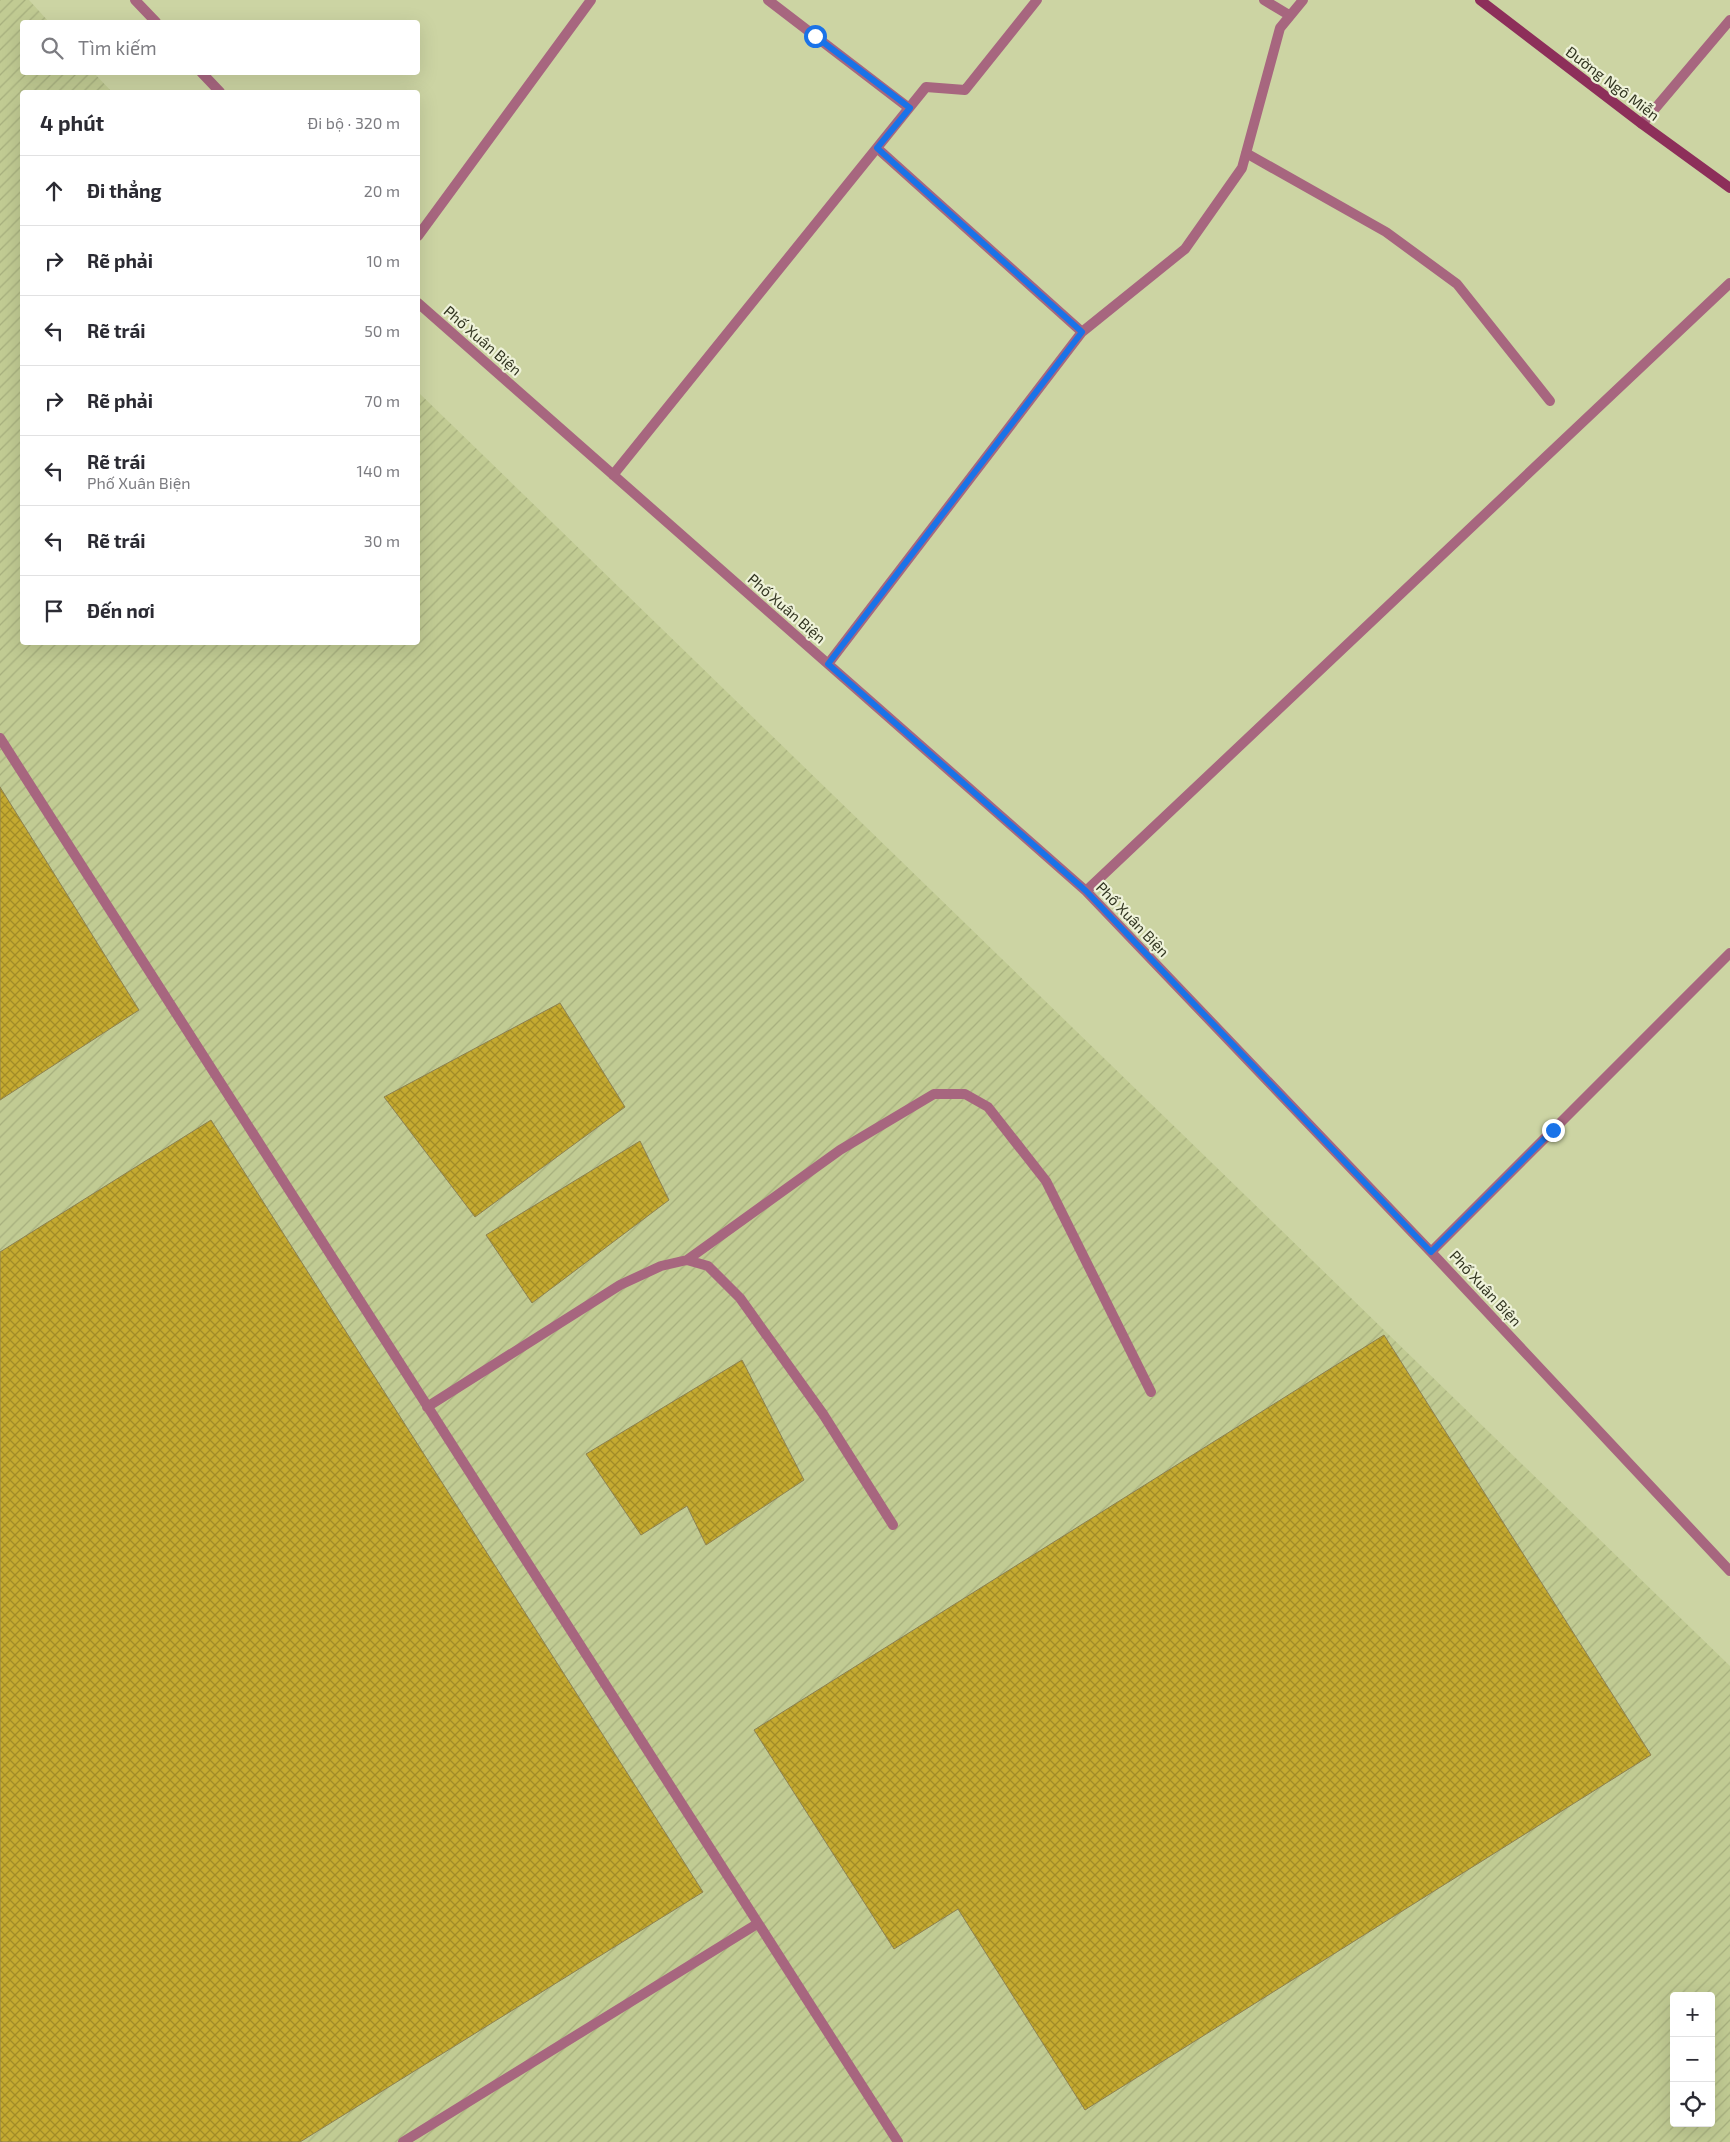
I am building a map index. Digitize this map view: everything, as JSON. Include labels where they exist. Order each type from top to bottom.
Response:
[{"type":"street","points":[[420,233],[591,0]]},
{"type":"street","points":[[768,0],[910,108]]},
{"type":"street","points":[[613,475],[926,87],[965,90],[1037,0]]},
{"type":"street","points":[[1264,0],[1290,15]]},
{"type":"street","points":[[828,664],[1082,332],[1185,249],[1242,168],[1280,28],[1303,0]]},
{"type":"street","name":"Đường Ngô Miễn","points":[[1480,0],[1642,124],[1730,188]]},
{"type":"street","points":[[139,1],[154,20]]},
{"type":"street","points":[[1642,124],[1730,20]]},
{"type":"street","points":[[204,75],[218,90]]},
{"type":"street","points":[[877,148],[1082,332]]},
{"type":"street","points":[[1246,153],[1386,232],[1457,284],[1550,401]]},
{"type":"street","points":[[1086,891],[1730,283]]},
{"type":"street","name":"Phố Xuân Biện","points":[[420,305],[1086,891],[1431,1252],[1730,1571]]},
{"type":"street","points":[[0,738],[898,2142]]},
{"type":"street","points":[[1431,1252],[1730,953]]},
{"type":"street","points":[[427,1407],[620,1285],[661,1266],[687,1260],[840,1150],[934,1094],[965,1094],[988,1107],[1046,1181],[1151,1392]]},
{"type":"street","points":[[687,1260],[708,1266],[740,1298],[823,1414],[893,1525]]},
{"type":"street","points":[[404,2142],[758,1924]]},
{"type":"shaded area","points":[[0,0],[29,0],[47,20],[20,20],[20,75],[96,75],[110,90],[20,90],[20,645],[420,645],[420,394],[1730,1666],[1730,2142],[0,2142]]},
{"type":"building","points":[[0,787],[139,1010],[0,1100]]},
{"type":"building","points":[[560,1003],[625,1107],[475,1217],[384,1097]]},
{"type":"building","points":[[211,1120],[703,1892],[300,2142],[0,2142],[0,1252]]},
{"type":"building","points":[[640,1141],[669,1200],[532,1303],[486,1235]]},
{"type":"building","points":[[1384,1335],[1651,1755],[1085,2110],[958,1909],[894,1949],[754,1730]]},
{"type":"building","points":[[742,1360],[804,1480],[706,1545],[687,1506],[641,1535],[586,1454]]},
{"type":"route","points":[[815,36],[910,108],[877,148],[1082,332],[828,664],[1086,891],[1431,1252],[1553,1130]]}]
